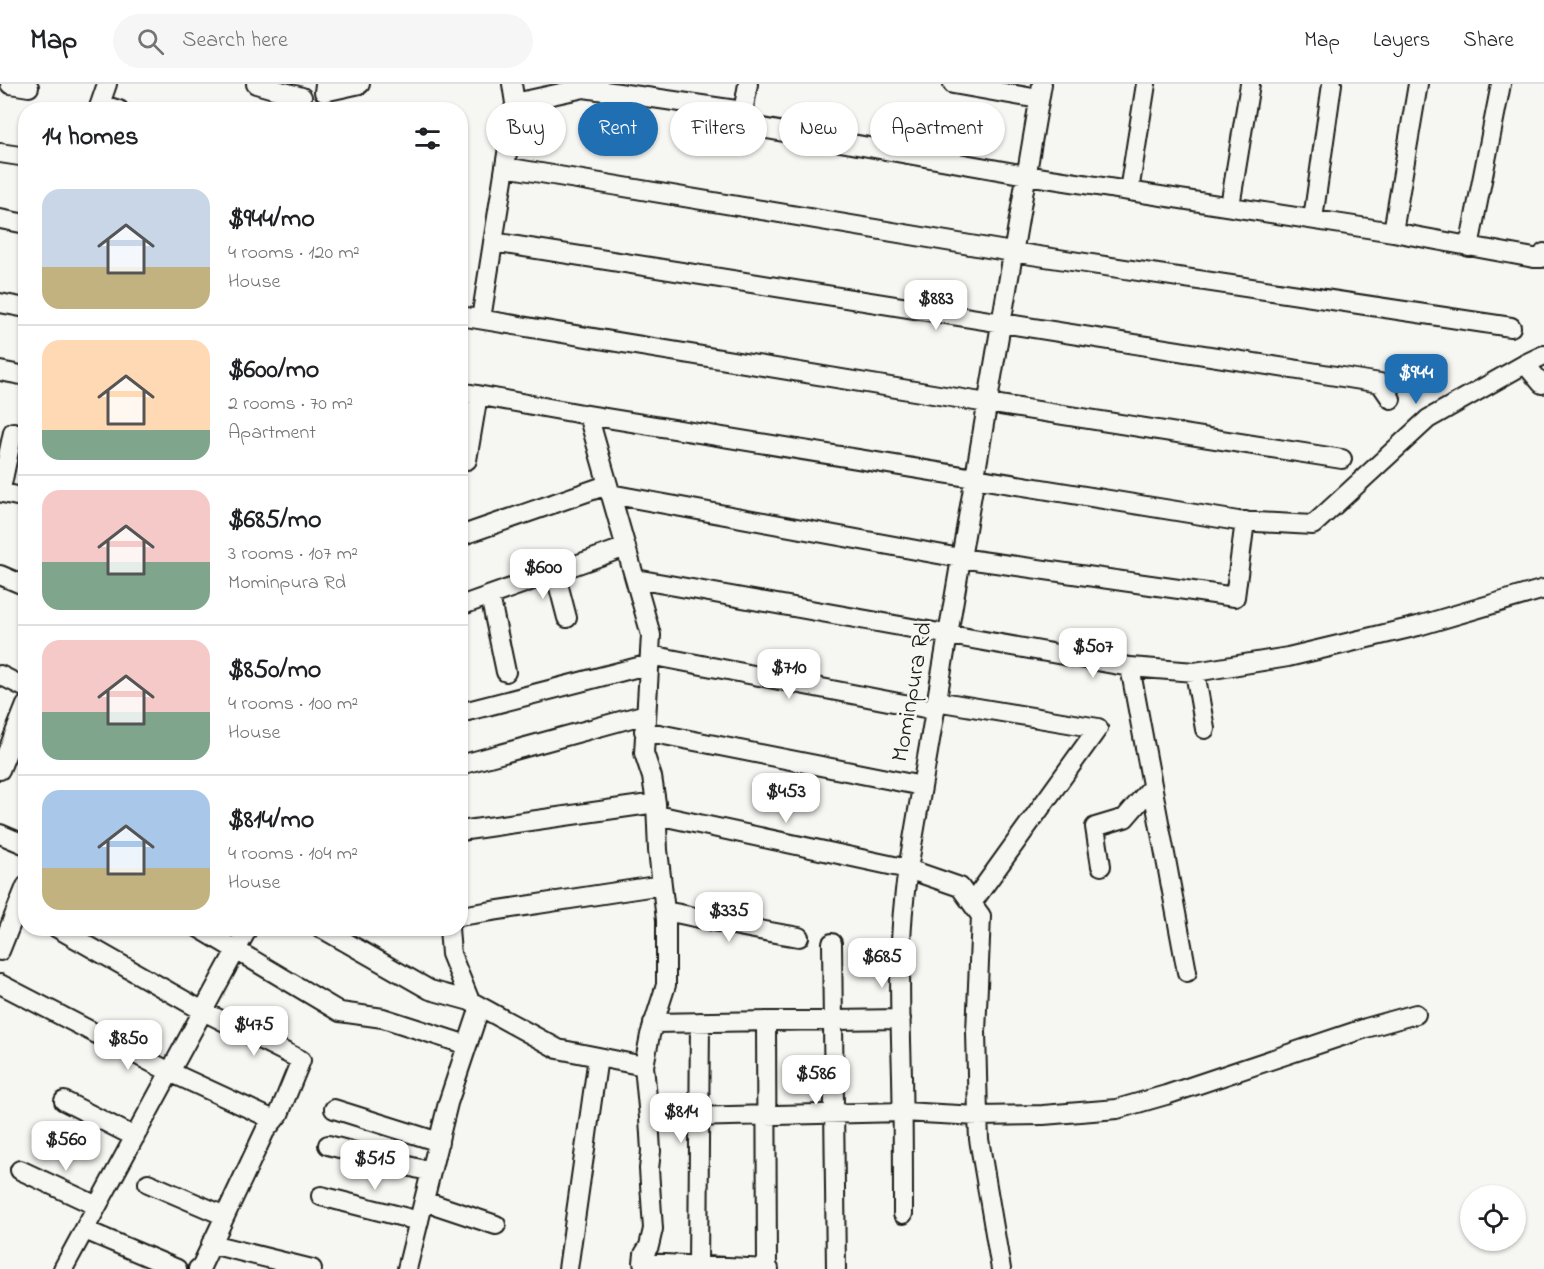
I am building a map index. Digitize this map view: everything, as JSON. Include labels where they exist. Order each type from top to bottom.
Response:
[{"type":"street","points":[[10,84],[29,87]]},
{"type":"street","points":[[101,102],[107,84]]},
{"type":"street","points":[[256,84],[302,96]]},
{"type":"street","points":[[325,84],[324,92],[360,84]]},
{"type":"street","points":[[512,84],[515,102]]},
{"type":"street","points":[[745,102],[748,84]]},
{"type":"street","points":[[953,84],[1040,92]]},
{"type":"street","points":[[1128,190],[1146,84]]},
{"type":"street","points":[[1230,206],[1250,84]]},
{"type":"street","points":[[1313,219],[1332,84]]},
{"type":"street","points":[[1393,232],[1418,84]]},
{"type":"street","points":[[1469,247],[1500,84]]},
{"type":"street","points":[[520,102],[584,88],[681,102]]},
{"type":"street","name":"Mominpura Rd","points":[[903,1214],[899,954],[902,909],[1040,92]]},
{"type":"street","points":[[767,128],[1026,175],[1393,232],[1534,258],[1542,258],[1544,253]]},
{"type":"street","points":[[0,153],[18,156]]},
{"type":"street","points":[[481,319],[507,156]]},
{"type":"street","points":[[505,167],[1012,252],[1511,327]]},
{"type":"street","points":[[0,219],[18,222]]},
{"type":"street","points":[[493,242],[1380,383],[1391,399]]},
{"type":"street","points":[[0,303],[18,306]]},
{"type":"street","points":[[468,317],[987,403],[1342,459]]},
{"type":"street","points":[[468,460],[469,393],[588,415],[1245,521],[1313,525],[1428,418],[1544,355]]},
{"type":"street","points":[[1525,364],[1543,384]]},
{"type":"street","points":[[0,371],[18,374]]},
{"type":"street","points":[[588,415],[651,635],[644,753],[652,777],[657,809],[665,911],[666,985],[653,1023],[644,1066],[651,1150],[649,1169],[653,1229],[642,1266],[768,1269],[766,1021]]},
{"type":"street","points":[[13,433],[1,490],[3,493],[18,496]]},
{"type":"street","points":[[468,534],[609,490],[960,558],[1235,597],[1245,521]]},
{"type":"street","points":[[468,603],[626,547]]},
{"type":"street","points":[[555,573],[567,618]]},
{"type":"street","points":[[0,575],[18,583]]},
{"type":"street","points":[[636,579],[1130,667],[1195,672],[1299,655],[1418,626],[1544,589]]},
{"type":"street","points":[[490,596],[506,672]]},
{"type":"street","points":[[468,711],[650,660],[1098,728],[972,903]]},
{"type":"street","points":[[1130,667],[1187,972]]},
{"type":"street","points":[[1195,672],[1205,729]]},
{"type":"street","points":[[0,675],[18,684]]},
{"type":"street","points":[[468,763],[645,723],[922,786]]},
{"type":"street","points":[[0,770],[18,747]]},
{"type":"street","points":[[1101,866],[1095,827],[1125,818],[1151,788]]},
{"type":"street","points":[[468,830],[657,809],[908,869],[960,887],[981,915],[976,1032],[979,1139],[1001,1269]]},
{"type":"street","points":[[0,834],[18,842]]},
{"type":"street","points":[[468,915],[662,885]]},
{"type":"street","points":[[665,911],[726,923],[744,929],[799,937]]},
{"type":"street","points":[[0,951],[18,916]]},
{"type":"street","points":[[71,936],[203,1011],[301,1060],[279,1114],[265,1131],[201,1267],[198,1269]]},
{"type":"street","points":[[213,936],[340,1012],[383,1018],[467,1045]]},
{"type":"street","points":[[63,1269],[244,936]]},
{"type":"street","points":[[335,936],[430,990],[475,1004],[558,1049],[644,1066]]},
{"type":"street","points":[[407,1269],[448,1103],[467,1045],[475,1004],[451,954],[450,936]]},
{"type":"street","points":[[832,943],[836,1269]]},
{"type":"street","points":[[0,984],[170,1072],[274,1120]]},
{"type":"street","points":[[649,1119],[903,1112],[978,1116],[1043,1115],[1117,1109],[1416,1014]]},
{"type":"street","points":[[653,1023],[900,1019]]},
{"type":"street","points":[[698,1266],[700,1022]]},
{"type":"street","points":[[568,1269],[598,1057]]},
{"type":"street","points":[[64,1101],[135,1137]]},
{"type":"street","points":[[334,1109],[439,1142]]},
{"type":"street","points":[[328,1145],[431,1172]]},
{"type":"street","points":[[20,1170],[97,1206]]},
{"type":"street","points":[[148,1183],[225,1216]]},
{"type":"street","points":[[321,1196],[419,1221]]},
{"type":"street","points":[[424,1201],[496,1225]]},
{"type":"street","points":[[85,1230],[177,1269]]},
{"type":"street","points":[[211,1244],[312,1269]]}]
